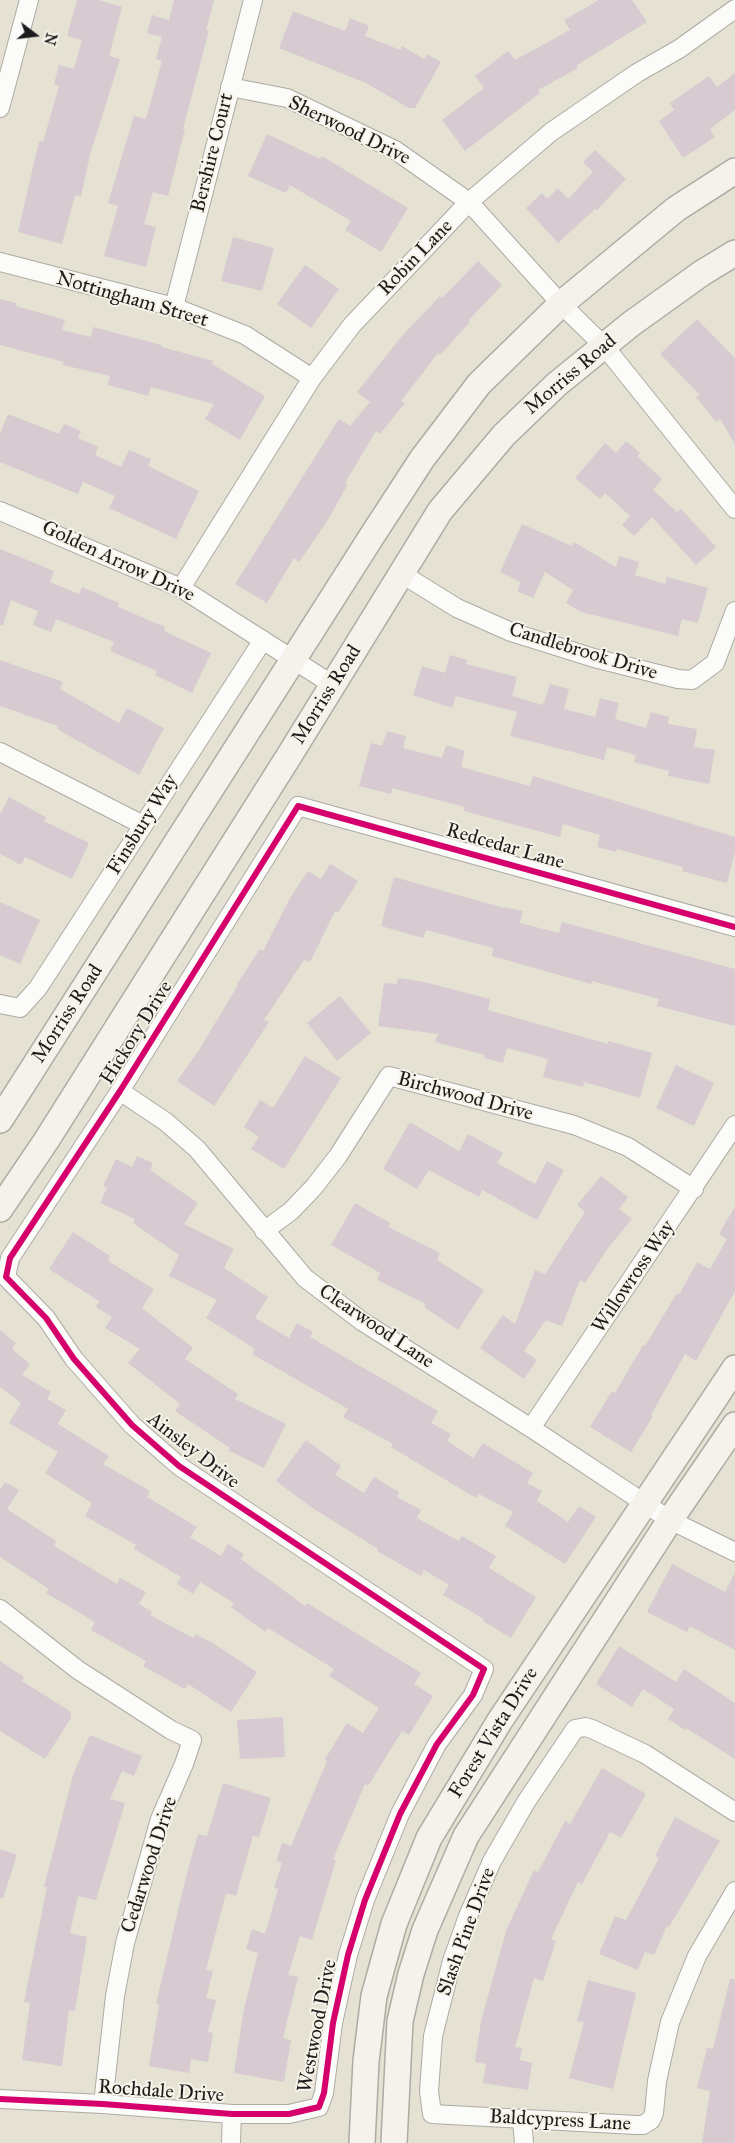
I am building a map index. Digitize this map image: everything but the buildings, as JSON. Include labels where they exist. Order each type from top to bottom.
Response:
[{"type":"main road","name":"Morriss Road","points":[[0,1120],[422,459],[473,391],[561,304],[676,209],[735,171]]},
{"type":"main road","name":"Morriss Road","points":[[0,1209],[46,1141],[333,685],[440,510],[491,450],[550,390],[654,307],[702,273],[735,253]]},
{"type":"main road","name":"Forest Vista Drive","points":[[362,2143],[366,2061],[374,1996],[394,1924],[429,1838],[499,1722],[735,1368]]},
{"type":"main road","name":"Forest Vista Drive","points":[[394,2143],[400,2021],[422,1939],[444,1883],[466,1836],[670,1520],[735,1425]]},
{"type":"street","points":[[0,108],[29,0]]},
{"type":"street","name":"Bershire Court","points":[[174,307],[253,0]]},
{"type":"street","name":"Robin Lane","points":[[181,588],[312,378],[352,325],[469,202],[551,132],[637,73],[679,49],[735,9]]},
{"type":"street","name":"Sherwood Drive","points":[[230,87],[287,98],[395,150],[469,202],[561,304],[605,347],[735,509]]},
{"type":"street","name":"Nottingham Street","points":[[0,262],[174,307],[245,335],[312,378]]},
{"type":"street","name":"Golden Arrow Drive","points":[[0,511],[181,588],[333,685]]},
{"type":"street","name":"Candlebrook Drive","points":[[402,574],[457,608],[510,632],[594,658],[678,679],[692,680],[715,663],[735,611]]},
{"type":"street","name":"Finsbury Way","points":[[0,1004],[20,1008],[65,949],[263,640]]},
{"type":"street","points":[[0,752],[143,825]]},
{"type":"street","name":"Redcedar Lane","points":[[298,806],[735,927]]},
{"type":"street","name":"Hickory Drive","points":[[6,1277],[10,1258],[120,1091],[298,806]]},
{"type":"street","name":"Birchwood Drive","points":[[264,1231],[291,1211],[314,1187],[338,1156],[389,1076],[574,1126],[628,1147],[694,1188]]},
{"type":"street","name":"Clearwood Lane","points":[[120,1091],[166,1122],[197,1149],[305,1278],[363,1322],[531,1428],[670,1520],[735,1552]]},
{"type":"street","name":"Willowross Way","points":[[531,1428],[735,1125]]},
{"type":"street","name":"Ainsley Drive","points":[[6,1277],[46,1318],[74,1359],[132,1425],[172,1460],[371,1596]]},
{"type":"street","name":"Westwood Drive","points":[[319,2107],[324,2093],[333,2023],[348,1955],[365,1900],[405,1805],[436,1744],[473,1695],[484,1670],[371,1596]]},
{"type":"street","name":"Cedarwood Drive","points":[[0,1609],[78,1670],[171,1730],[192,1740],[184,1764],[160,1819],[125,1943],[115,1996],[103,2104]]},
{"type":"street","name":"Slash Pine Drive","points":[[432,2114],[429,2091],[433,2036],[452,1961],[479,1888],[521,1811],[575,1729],[585,1727],[592,1729],[645,1754],[735,1812]]},
{"type":"street","name":"Baldcypress Lane","points":[[432,2114],[636,2125],[643,2125],[651,2120],[656,2104],[657,2081],[670,2022],[697,1956],[735,1891]]},
{"type":"street","name":"Rochdale Drive","points":[[0,2099],[103,2104],[232,2114],[289,2114],[319,2107]]},
{"type":"street","points":[[230,2143],[232,2114]]},
{"type":"street","points":[[522,2120],[524,2143]]},
{"type":"cycle path","points":[[0,2099],[103,2104],[232,2114],[289,2114],[319,2107],[324,2093],[333,2023],[348,1955],[365,1900],[400,1814],[437,1744],[473,1695],[484,1669],[179,1466],[132,1425],[74,1359],[46,1318],[6,1277],[10,1258],[120,1091],[298,806],[735,927]]}]
